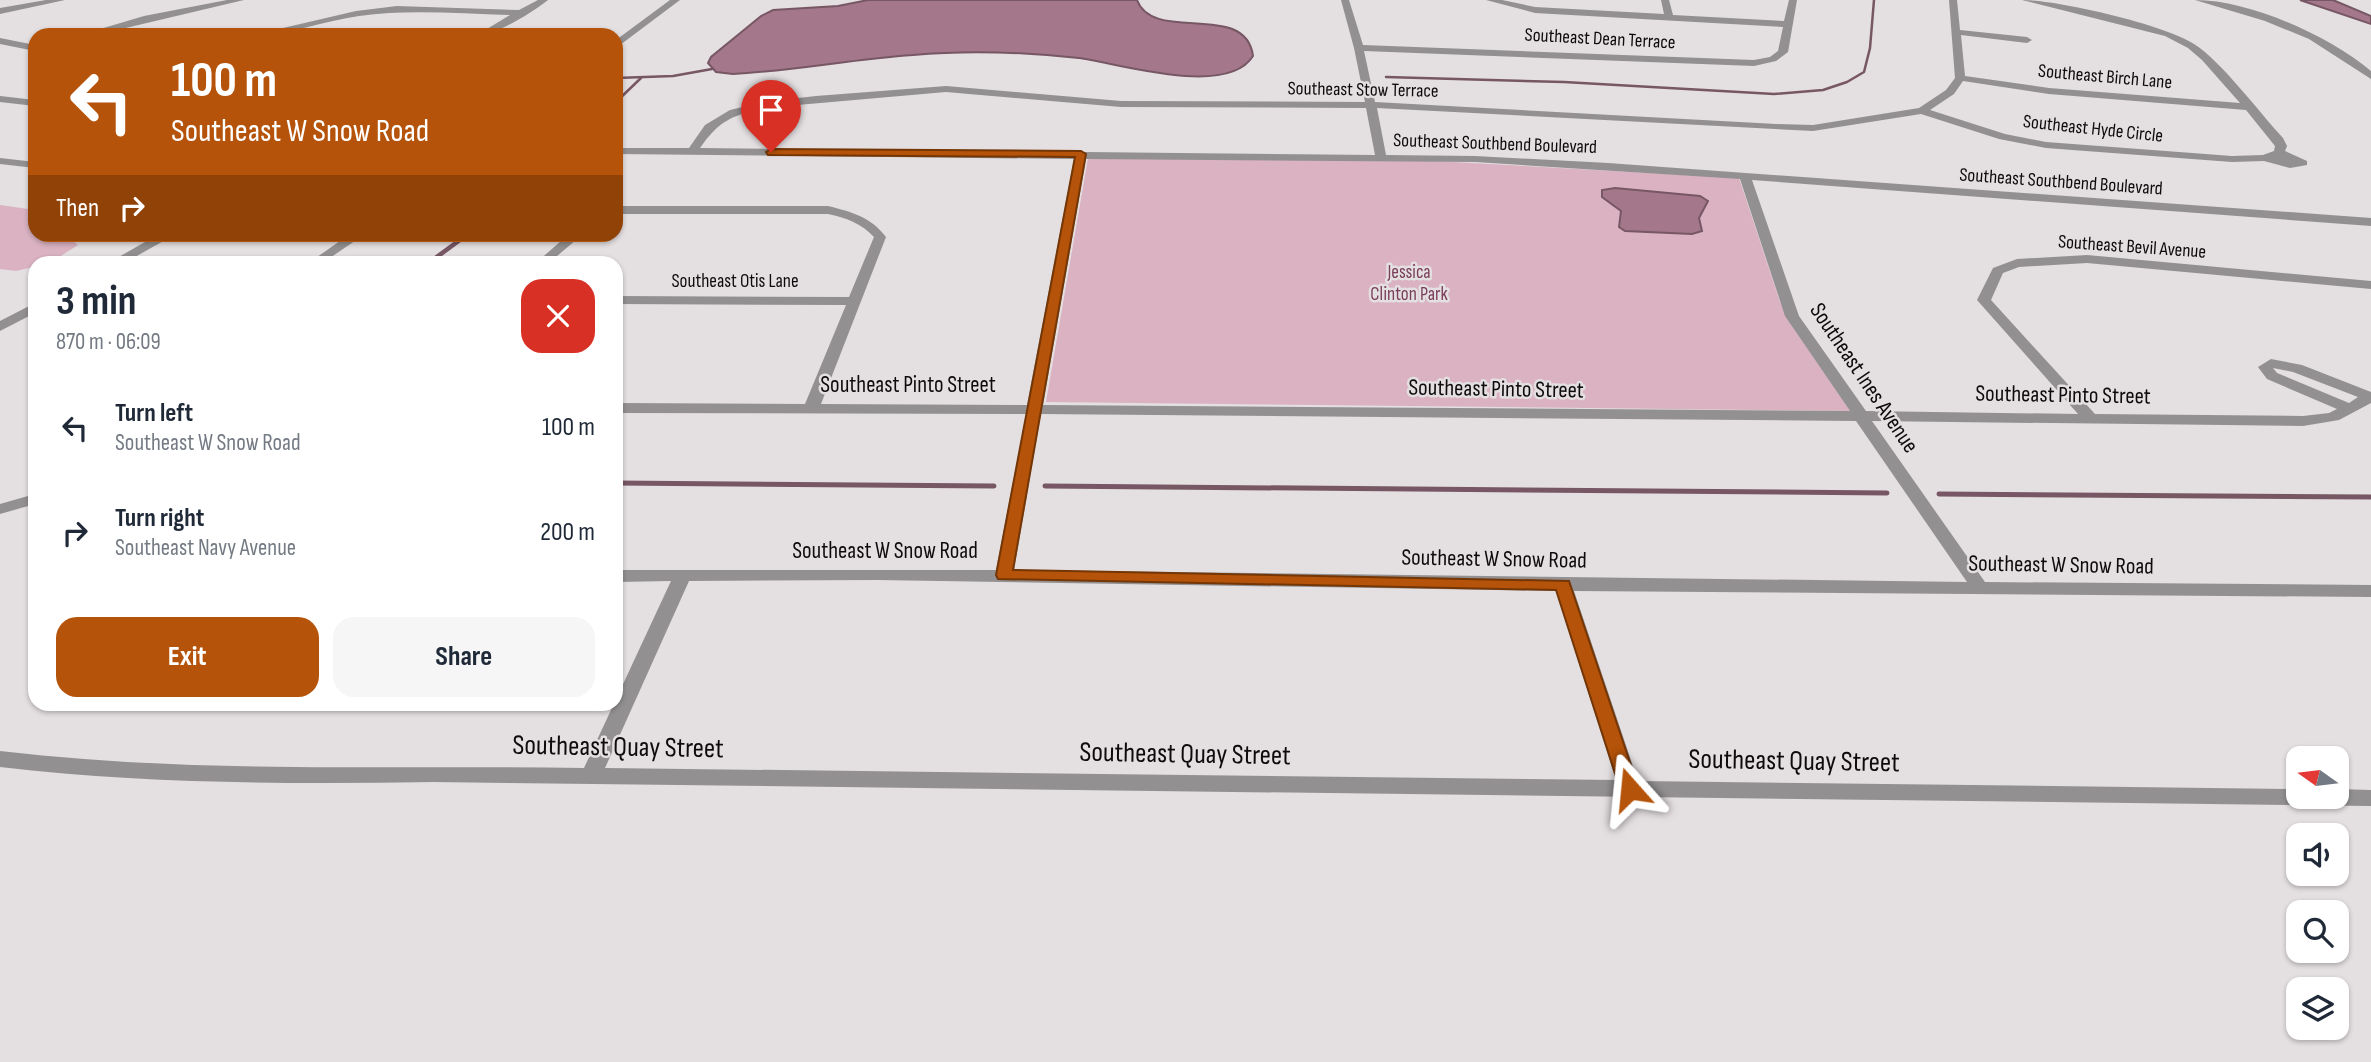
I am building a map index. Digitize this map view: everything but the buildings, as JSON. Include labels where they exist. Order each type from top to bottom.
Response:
[{"type":"street","points":[[0,11],[61,0]]},
{"type":"street","points":[[111,28],[240,0]]},
{"type":"street","points":[[495,28],[544,0]]},
{"type":"street","points":[[623,40],[676,0]]},
{"type":"street","points":[[1345,0],[1359,48],[1381,156]]},
{"type":"street","points":[[1490,0],[1535,10],[1787,24]]},
{"type":"street","points":[[1665,0],[1670,17]]},
{"type":"street","name":"Southeast Dean Terrace","points":[[1359,48],[1754,63],[1773,59],[1783,52],[1787,43],[1787,24],[1793,0]]},
{"type":"street","points":[[1953,0],[1960,78]]},
{"type":"street","name":"Southeast Hyde Circle","points":[[2026,0],[2168,34],[2205,58],[2278,139],[2281,146],[2279,153]]},
{"type":"street","points":[[2199,0],[2262,16],[2325,41],[2371,76]]},
{"type":"street","points":[[291,28],[356,14],[397,9],[524,13]]},
{"type":"street","points":[[1955,32],[2028,40]]},
{"type":"street","points":[[0,41],[28,47]]},
{"type":"street","name":"Southeast Birch Lane","points":[[1960,78],[2060,92],[2247,107]]},
{"type":"street","name":"Southeast Stow Terrace","points":[[692,152],[709,127],[730,113],[763,105],[894,92],[946,89],[1121,104],[1370,106],[1813,128],[1922,111],[1950,92],[1960,78]]},
{"type":"street","points":[[0,99],[28,102]]},
{"type":"street","name":"Southeast Hyde Circle","points":[[1922,111],[2003,137],[2046,145],[2232,159],[2264,158],[2279,153],[2303,163],[2290,165],[2264,158]]},
{"type":"street","name":"Southeast Southbend Boulevard","points":[[623,151],[1381,156],[1608,166],[2371,222]]},
{"type":"street","points":[[1004,575],[1081,154]]},
{"type":"street","points":[[0,161],[28,164]]},
{"type":"street","name":"Southeast Ines Avenue","points":[[1745,176],[1792,316],[1980,588]]},
{"type":"street","points":[[623,210],[828,210],[852,215],[870,223],[880,237],[811,407]]},
{"type":"street","points":[[128,256],[155,242]]},
{"type":"street","points":[[325,256],[347,242]]},
{"type":"street","points":[[550,256],[567,242]]},
{"type":"street","name":"Southeast Bevil Avenue","points":[[2089,417],[1984,300],[1998,271],[2017,263],[2087,259],[2371,285]]},
{"type":"street","name":"Southeast Otis Lane","points":[[623,300],[855,300]]},
{"type":"street","points":[[0,327],[28,311]]},
{"type":"street","points":[[2351,410],[2272,376],[2267,373],[2265,367],[2271,363],[2289,365],[2371,397]]},
{"type":"street","name":"Southeast Pinto Street","points":[[623,408],[1862,415],[2303,421],[2333,417],[2351,410],[2371,397]]},
{"type":"street","points":[[0,509],[28,501]]},
{"type":"street","name":"Southeast W Snow Road","points":[[623,576],[1004,575],[1563,585],[2371,591]]},
{"type":"street","points":[[623,705],[682,577]]},
{"type":"street","points":[[1563,585],[1630,789]]},
{"type":"street","points":[[590,776],[620,711]]},
{"type":"street","name":"Southeast Quay Street","points":[[0,759],[123,772],[240,776],[590,776],[2371,798]]},
{"type":"green space","name":"Jessica Clinton Park","points":[[1088,158],[1399,159],[1739,178],[1780,302],[1792,326],[1850,411],[1046,402]]},
{"type":"green space","points":[[0,205],[28,209],[28,242],[75,242],[78,245],[61,256],[28,256],[28,268],[16,271],[0,269]]},
{"type":"shaded area","points":[[868,0],[1137,0],[1146,13],[1161,19],[1217,25],[1234,30],[1247,39],[1253,56],[1240,68],[1220,75],[1197,76],[1144,71],[1079,58],[996,52],[890,57],[733,74],[716,72],[708,63],[711,57],[761,16],[773,10],[838,6]]},
{"type":"shaded area","points":[[2300,0],[2333,0],[2371,16],[2371,24]]},
{"type":"shaded area","points":[[1615,188],[1700,196],[1708,201],[1699,218],[1702,231],[1692,234],[1625,231],[1619,227],[1621,211],[1602,197],[1602,190]]},
{"type":"waterway","points":[[1386,77],[1564,82],[1774,94],[1823,90],[1847,82],[1864,72],[1870,48],[1874,0]]},
{"type":"waterway","points":[[623,78],[673,76],[712,69]]},
{"type":"waterway","points":[[623,95],[641,78]]},
{"type":"waterway","points":[[438,256],[457,242]]},
{"type":"waterway","points":[[623,483],[994,486]]},
{"type":"waterway","points":[[1045,486],[1887,493]]},
{"type":"waterway","points":[[1939,494],[2371,497]]},
{"type":"route","points":[[771,152],[1081,154],[1004,575],[1563,585],[1630,789]]}]
